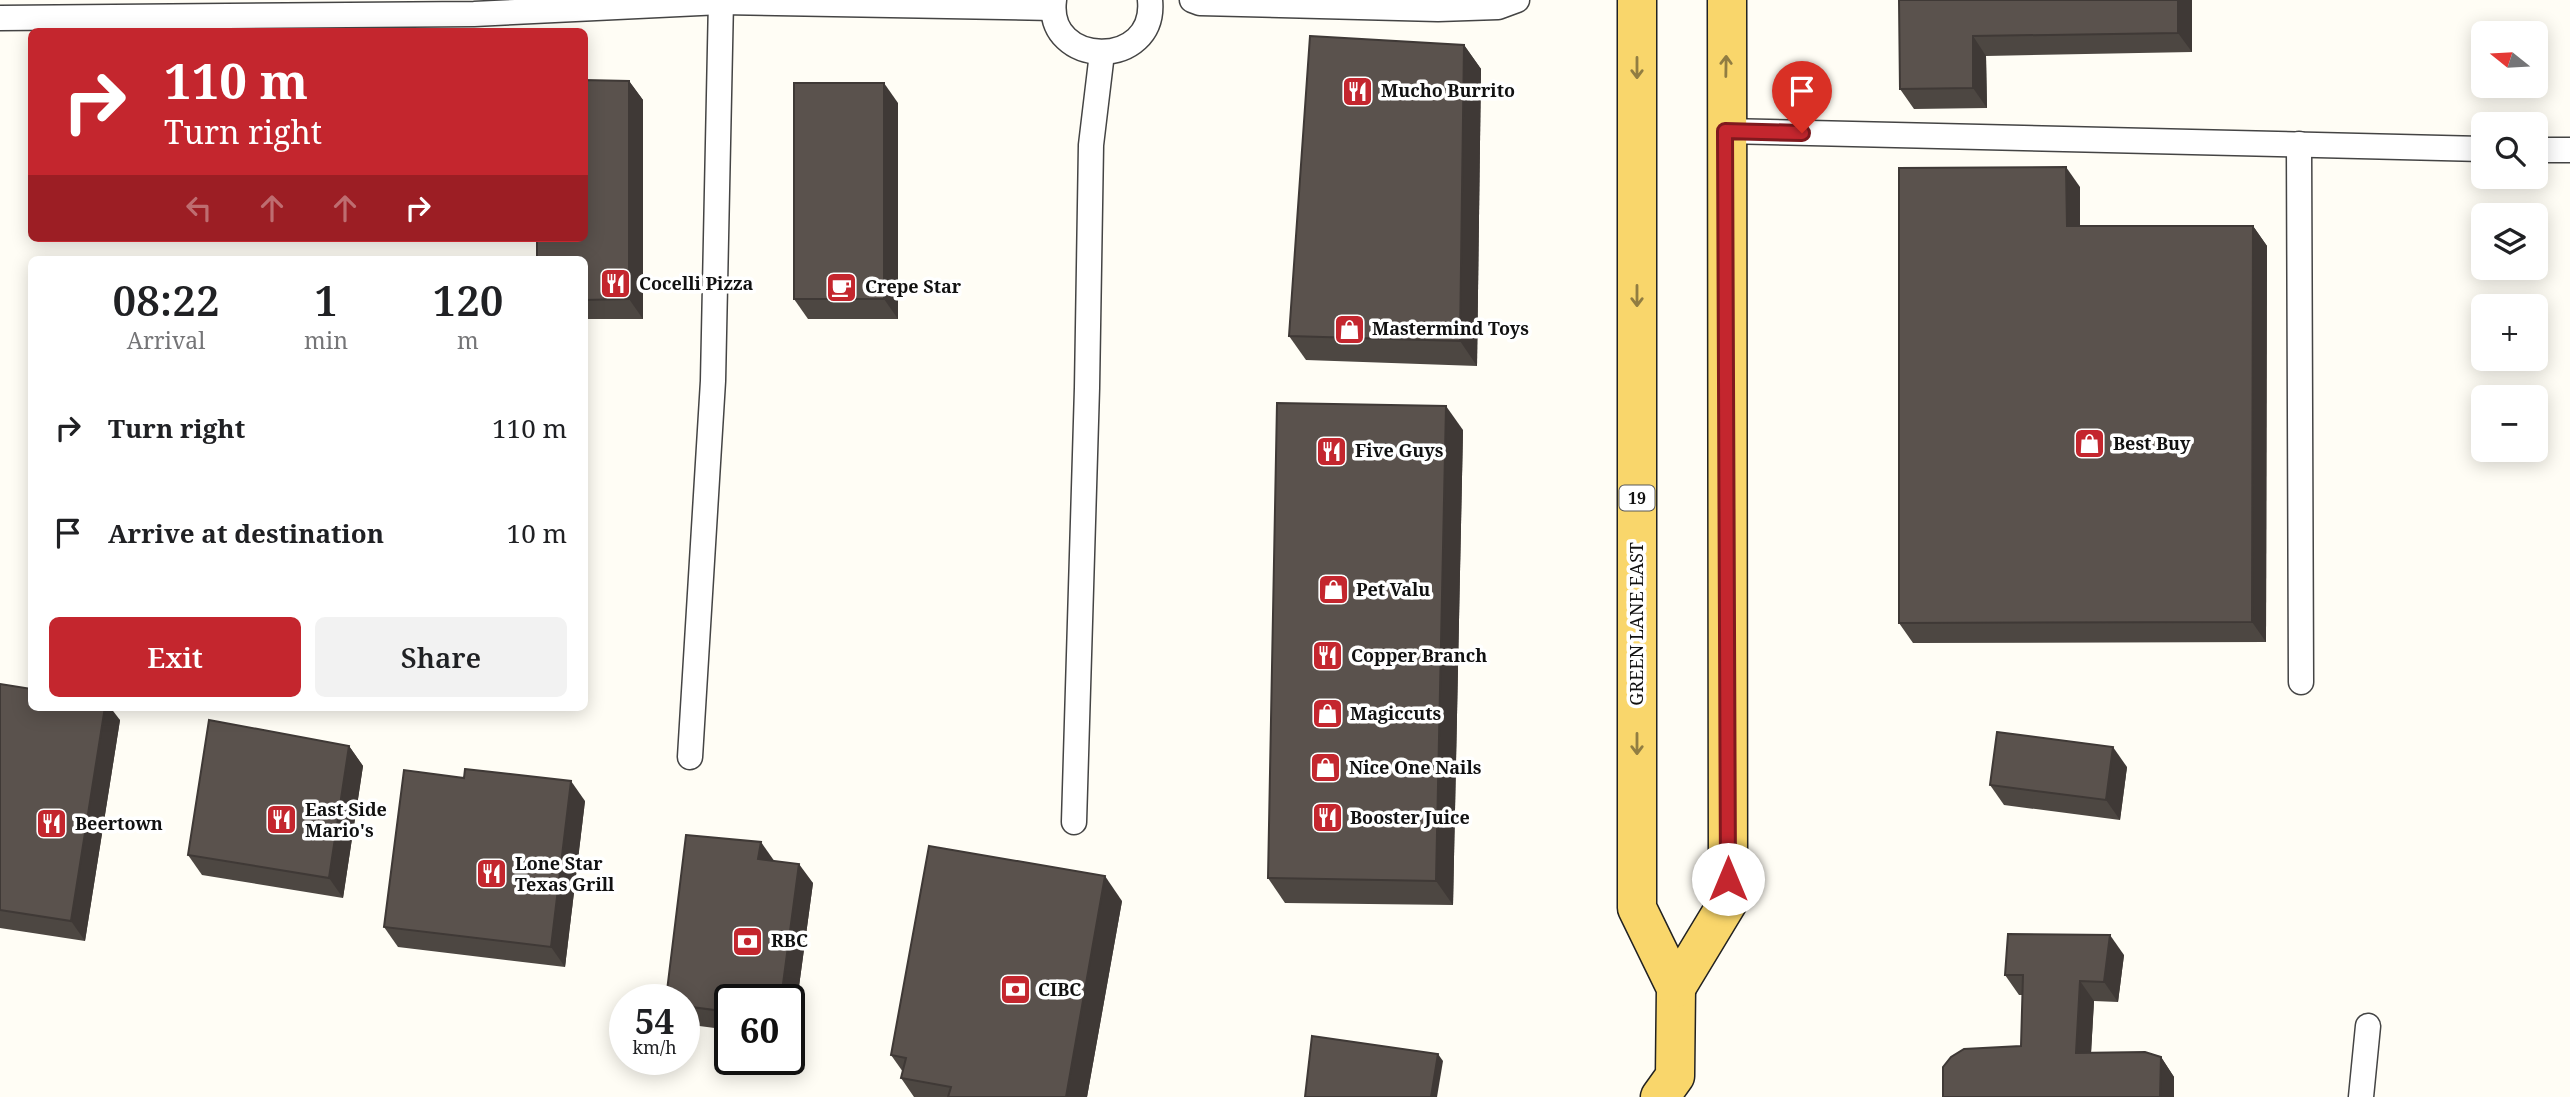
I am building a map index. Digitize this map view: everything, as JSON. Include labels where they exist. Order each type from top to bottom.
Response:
[{"type":"main road","name":"GREEN LANE EAST","points":[[1637,0],[1637,908],[1676,988],[1676,1090]]},
{"type":"main road","points":[[1676,988],[1728,902],[1725,131],[1727,0]]},
{"type":"lane","points":[[0,18],[474,14],[721,1],[1054,4],[1057,24],[1067,38],[1080,48],[1102,54],[1118,51],[1133,42],[1144,29],[1150,0]]},
{"type":"lane","points":[[1192,0],[1200,3],[1438,9],[1498,7],[1517,0]]},
{"type":"lane","points":[[690,757],[713,381],[721,1]]},
{"type":"lane","points":[[1074,822],[1091,145],[1102,54]]},
{"type":"lane","points":[[1725,131],[2471,149]]},
{"type":"lane","points":[[2299,144],[2301,682]]},
{"type":"lane","points":[[2548,150],[2570,150]]},
{"type":"lane","points":[[2361,1097],[2368,1026]]},
{"type":"building","points":[[1899,0],[2178,0],[2178,33],[1973,36],[1973,88],[1900,89]]},
{"type":"building","points":[[1310,36],[1464,45],[1460,341],[1289,336]]},
{"type":"building","points":[[588,80],[629,81],[629,299],[588,300],[588,256],[537,256],[537,242],[588,242]]},
{"type":"building","points":[[794,83],[884,83],[884,299],[794,299]]},
{"type":"building","name":"Best Buy","points":[[2066,167],[2067,226],[2253,226],[2252,622],[1899,623],[1899,168]]},
{"type":"building","points":[[1277,403],[1446,406],[1436,881],[1268,878]]},
{"type":"building","name":"Beertown","points":[[0,684],[28,688],[28,711],[104,711],[71,921],[0,910]]},
{"type":"building","name":"East Side Mario's","points":[[209,720],[349,746],[329,878],[188,855]]},
{"type":"building","points":[[1997,732],[2113,747],[2106,800],[1990,785]]},
{"type":"building","name":"Lone Star Texas Grill","points":[[465,769],[571,781],[551,947],[384,927],[404,770],[464,778]]},
{"type":"building","name":"RBC","points":[[686,835],[761,842],[758,859],[799,864],[783,984],[714,984],[714,1010],[700,1008],[700,984],[668,984]]},
{"type":"building","name":"CIBC","points":[[929,846],[1105,876],[1066,1097],[948,1097],[951,1087],[901,1078],[906,1058],[891,1055]]},
{"type":"building","points":[[2008,934],[2110,935],[2104,982],[2080,981],[2076,1053],[2145,1052],[2161,1057],[2160,1097],[1943,1097],[1943,1067],[1951,1057],[1964,1049],[2021,1046],[2023,975],[2005,975]]},
{"type":"building","points":[[1312,1036],[1438,1054],[1431,1097],[1305,1097]]},
{"type":"place","name":"Mucho Burrito","points":[[1358,91]]},
{"type":"place","name":"Cocelli Pizza","points":[[616,284]]},
{"type":"place","name":"Crepe Star","points":[[842,287]]},
{"type":"place","name":"Mastermind Toys","points":[[1349,329]]},
{"type":"place","name":"Best Buy","points":[[2090,444]]},
{"type":"place","name":"Five Guys","points":[[1332,451]]},
{"type":"place","name":"Pet Valu","points":[[1333,590]]},
{"type":"place","name":"Copper Branch","points":[[1328,656]]},
{"type":"place","name":"Magiccuts","points":[[1327,714]]},
{"type":"place","name":"Nice One Nails","points":[[1326,768]]},
{"type":"place","name":"Booster Juice","points":[[1327,818]]},
{"type":"place","name":"East Side Mario's","points":[[282,820]]},
{"type":"place","name":"Beertown","points":[[52,824]]},
{"type":"place","name":"Lone Star Texas Grill","points":[[492,874]]},
{"type":"place","name":"RBC","points":[[748,941]]},
{"type":"place","name":"CIBC","points":[[1015,990]]},
{"type":"route","points":[[1728,879],[1725,131],[1802,133]]}]
